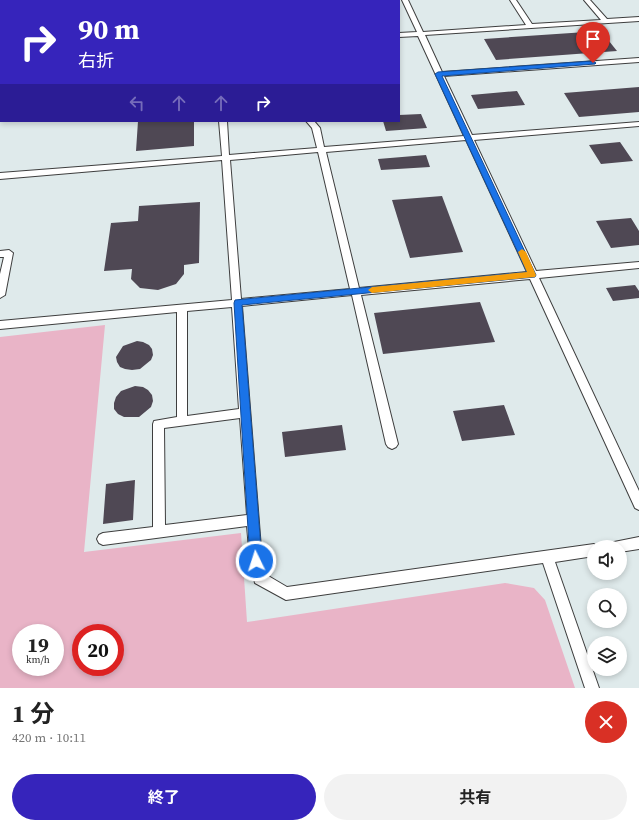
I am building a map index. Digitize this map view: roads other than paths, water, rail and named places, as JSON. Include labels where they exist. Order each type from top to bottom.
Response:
[{"type":"lane","points":[[405,0],[438,74],[639,504]]},
{"type":"lane","points":[[513,0],[530,26]]},
{"type":"lane","points":[[587,0],[605,21]]},
{"type":"lane","points":[[400,35],[639,19]]},
{"type":"lane","points":[[438,74],[639,60]]},
{"type":"lane","points":[[223,122],[238,303],[256,561],[260,578],[286,594],[587,551]]},
{"type":"lane","points":[[311,122],[316,128],[392,444]]},
{"type":"lane","points":[[0,176],[639,124]]},
{"type":"lane","points":[[0,254],[9,253],[0,295]]},
{"type":"lane","points":[[0,324],[639,265]]},
{"type":"lane","points":[[182,308],[182,421]]},
{"type":"lane","points":[[159,532],[158,424],[245,412]]},
{"type":"lane","points":[[104,539],[253,520]]},
{"type":"lane","points":[[627,545],[639,543]]},
{"type":"lane","points":[[547,558],[592,688]]}]
